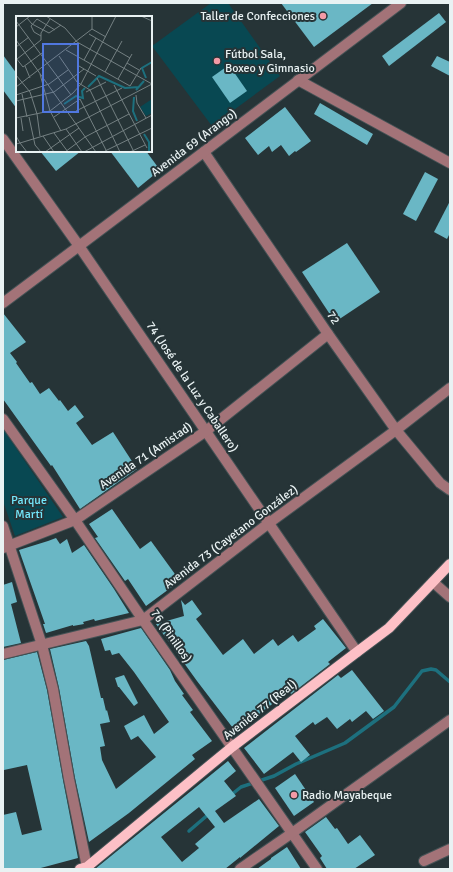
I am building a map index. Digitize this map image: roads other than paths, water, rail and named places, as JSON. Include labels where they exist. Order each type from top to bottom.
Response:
[{"type":"main road","name":"Avenida 77 (Real)","points":[[85,868],[232,747],[389,628],[450,564]]},
{"type":"street","name":"Avenida 69 (Arango)","points":[[3,303],[401,3]]},
{"type":"street","points":[[298,80],[450,163]]},
{"type":"street","name":"74 (José de la Luz y Caballero)","points":[[3,138],[14,148]]},
{"type":"street","name":"74 (José de la Luz y Caballero)","points":[[17,152],[79,246],[357,652]]},
{"type":"street","name":"72","points":[[204,152],[328,334],[396,430],[440,483],[450,490]]},
{"type":"street","name":"Avenida 71 (Amistad)","points":[[6,547],[75,520],[206,431],[328,334]]},
{"type":"street","name":"Avenida 73 (Cayetano González)","points":[[3,654],[143,620],[269,523],[396,430],[450,388]]},
{"type":"street","name":"76 (Pinillos)","points":[[3,419],[75,520],[317,869]]},
{"type":"street","points":[[3,526],[6,547],[42,645],[53,689],[85,868]]},
{"type":"street","points":[[433,582],[450,597]]},
{"type":"street","points":[[240,869],[450,720]]},
{"type":"street","points":[[424,861],[450,849]]},
{"type":"waterway","points":[[231,795],[241,787],[274,776],[296,764],[345,743],[394,707],[422,671],[431,669],[436,670],[450,682]]},
{"type":"waterway","points":[[189,831],[210,813]]},
{"type":"place","name":"Taller de Confecciones","points":[[323,16]]},
{"type":"place","name":"Fútbol Sala, Boxeo y Gimnasio","points":[[217,61]]},
{"type":"place","name":"Radio Mayabeque","points":[[294,795]]},
{"type":"park label","name":"Parque Martí","points":[[29,507]]}]
